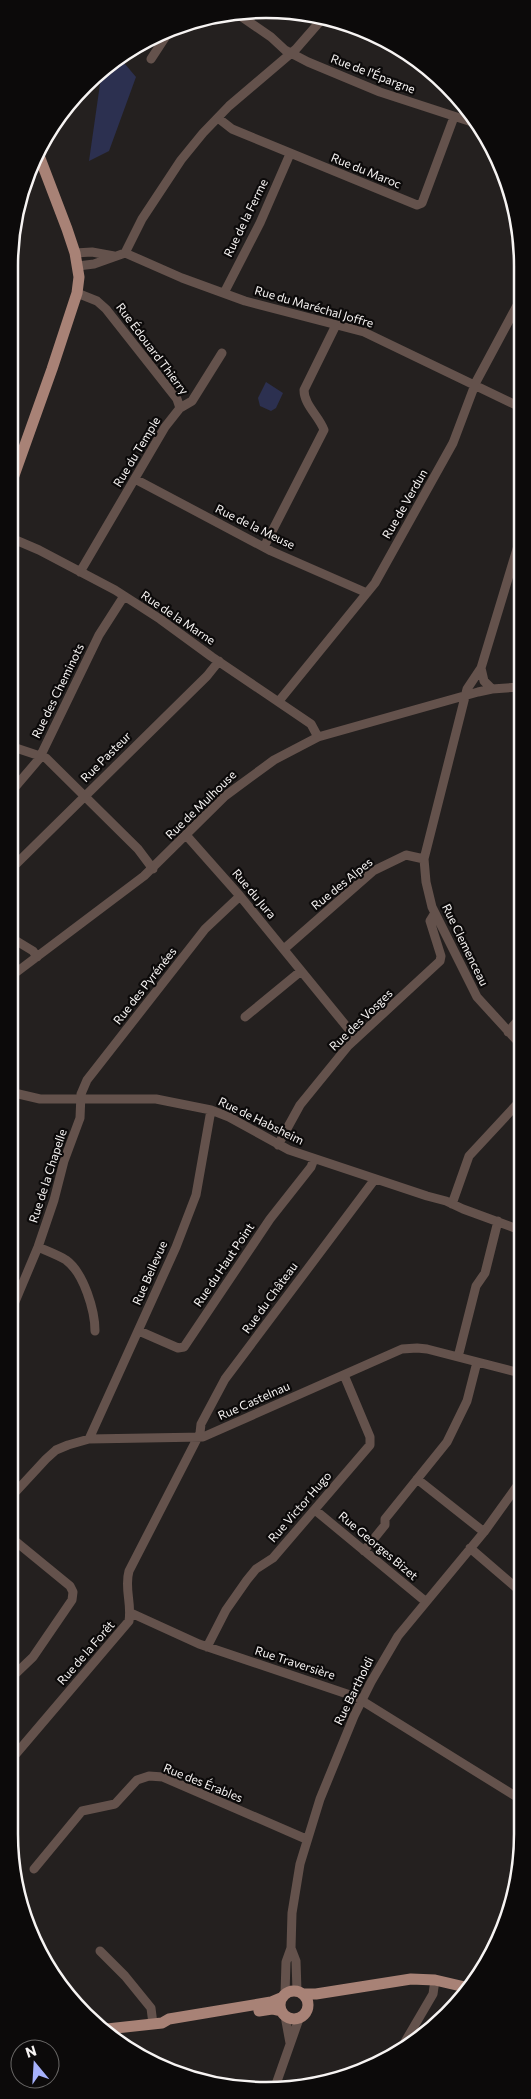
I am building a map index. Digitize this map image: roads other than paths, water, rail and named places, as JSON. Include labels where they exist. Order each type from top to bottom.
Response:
[{"type":"main road","points":[[18,466],[77,293],[78,266],[75,252],[41,161]]},
{"type":"main road","points":[[157,2024],[168,2019],[270,2002],[300,1992],[316,1994],[401,1980],[436,1980],[460,1987]]},
{"type":"main road","points":[[309,2006],[317,2001],[335,1997],[353,1989]]},
{"type":"main road","points":[[113,2028],[157,2024],[170,2026],[272,2009],[283,2013],[291,2019],[299,2018],[306,2014],[309,2006],[307,1999],[300,1992]]},
{"type":"main road","points":[[283,2013],[280,2004],[284,1996]]},
{"type":"street","name":"Rue de l'Épargne","points":[[244,19],[291,54],[380,92],[466,120]]},
{"type":"street","points":[[78,266],[121,255],[181,160],[218,118],[279,62],[291,54],[318,23]]},
{"type":"street","points":[[151,59],[164,39]]},
{"type":"street","name":"Rue du Maroc","points":[[218,118],[232,129],[417,205],[422,203],[454,117]]},
{"type":"street","name":"Rue de la Ferme","points":[[224,293],[260,223],[290,154]]},
{"type":"street","name":"Rue du Maréchal Joffre","points":[[75,252],[121,255],[245,301],[364,332],[514,404]]},
{"type":"street","name":"Rue Édouard Thierry","points":[[77,293],[97,301],[106,309],[177,399],[180,408]]},
{"type":"street","name":"Rue de Verdun","points":[[279,701],[375,583],[446,457],[475,387],[514,312]]},
{"type":"street","points":[[264,547],[324,430],[306,400],[304,390],[336,325]]},
{"type":"street","name":"Rue du Temple","points":[[80,572],[165,427],[180,408],[192,401],[222,353]]},
{"type":"street","name":"Rue de la Meuse","points":[[135,479],[264,547],[367,593]]},
{"type":"street","name":"Rue de la Marne","points":[[18,541],[39,550],[124,596],[160,619],[311,724],[318,737]]},
{"type":"street","name":"Rue Clemenceau","points":[[514,559],[481,668],[467,689],[426,843],[424,859],[426,882],[436,914],[477,997],[514,1038]]},
{"type":"street","name":"Rue des Cheminots","points":[[18,783],[41,756],[99,635],[124,596]]},
{"type":"street","name":"Rue Pasteur","points":[[18,862],[207,676],[219,661]]},
{"type":"street","points":[[481,668],[484,680],[492,689]]},
{"type":"street","name":"Rue de Mulhouse","points":[[18,971],[154,868],[218,802],[274,760],[318,737],[492,689],[514,687]]},
{"type":"street","points":[[18,749],[46,758],[138,849],[154,868]]},
{"type":"street","name":"Rue du Jura","points":[[186,835],[240,896],[356,1038]]},
{"type":"street","name":"Rue des Alpes","points":[[284,949],[374,871],[406,855],[424,859]]},
{"type":"street","name":"Rue des Pyrénées","points":[[81,1099],[87,1080],[205,929],[240,896]]},
{"type":"street","name":"Rue des Vosges","points":[[278,1145],[300,1105],[356,1038],[362,1035],[440,961],[441,956],[430,921],[436,914]]},
{"type":"street","points":[[18,941],[33,951],[37,957]]},
{"type":"street","points":[[246,1017],[301,971]]},
{"type":"street","points":[[508,1032],[514,1025]]},
{"type":"street","name":"Rue de Habsheim","points":[[18,1094],[40,1099],[156,1100],[210,1110],[235,1120],[278,1145],[314,1159],[427,1196],[433,1196],[514,1228]]},
{"type":"street","name":"Rue de la Chapelle","points":[[18,1296],[38,1246],[80,1118],[81,1099]]},
{"type":"street","points":[[452,1204],[469,1156],[514,1107]]},
{"type":"street","name":"Rue Bellevue","points":[[89,1439],[176,1247],[196,1195],[210,1110]]},
{"type":"street","name":"Rue du Haut Point","points":[[139,1331],[178,1348],[184,1347],[268,1222],[311,1167],[314,1159]]},
{"type":"street","name":"Rue du Château","points":[[196,1438],[201,1424],[225,1379],[375,1179]]},
{"type":"street","points":[[458,1357],[476,1286],[485,1274],[498,1221]]},
{"type":"street","points":[[38,1246],[66,1260],[72,1266],[88,1292],[93,1310],[95,1331]]},
{"type":"street","name":"Rue Castelnau","points":[[18,1489],[56,1450],[68,1444],[89,1439],[196,1438],[210,1435],[228,1425],[396,1351],[409,1348],[427,1349],[514,1371]]},
{"type":"street","points":[[364,1551],[385,1525],[385,1519],[447,1442],[466,1401],[477,1362]]},
{"type":"street","name":"Rue Victor Hugo","points":[[207,1647],[226,1610],[256,1569],[273,1558],[370,1445],[370,1436],[344,1375]]},
{"type":"street","points":[[131,1612],[126,1586],[129,1571],[196,1438]]},
{"type":"street","points":[[417,1479],[484,1532]]},
{"type":"street","name":"Rue Bartholdi","points":[[284,1996],[286,1962],[291,1948],[294,1891],[306,1839],[320,1798],[362,1700],[398,1636],[484,1532],[514,1490]]},
{"type":"street","name":"Rue Georges Bizet","points":[[315,1510],[425,1601]]},
{"type":"street","points":[[18,1543],[70,1586],[73,1592],[72,1600],[33,1657],[18,1671]]},
{"type":"street","points":[[470,1548],[514,1586]]},
{"type":"street","name":"Rue Traversière","points":[[131,1612],[207,1647],[362,1700],[514,1795]]},
{"type":"street","name":"Rue de la Forêt","points":[[18,1752],[130,1621],[131,1612]]},
{"type":"street","name":"Rue des Érables","points":[[34,1869],[82,1811],[114,1804],[137,1780],[149,1776],[163,1778],[306,1839]]},
{"type":"street","name":"Rue Bartholdi","points":[[291,1948],[296,1961],[300,1992]]},
{"type":"street","points":[[100,1951],[125,1976],[151,2008],[157,2024]]},
{"type":"street","points":[[409,2036],[433,1994],[436,1980]]},
{"type":"street","points":[[283,2013],[290,2044]]},
{"type":"street","points":[[277,2081],[299,2018]]}]
